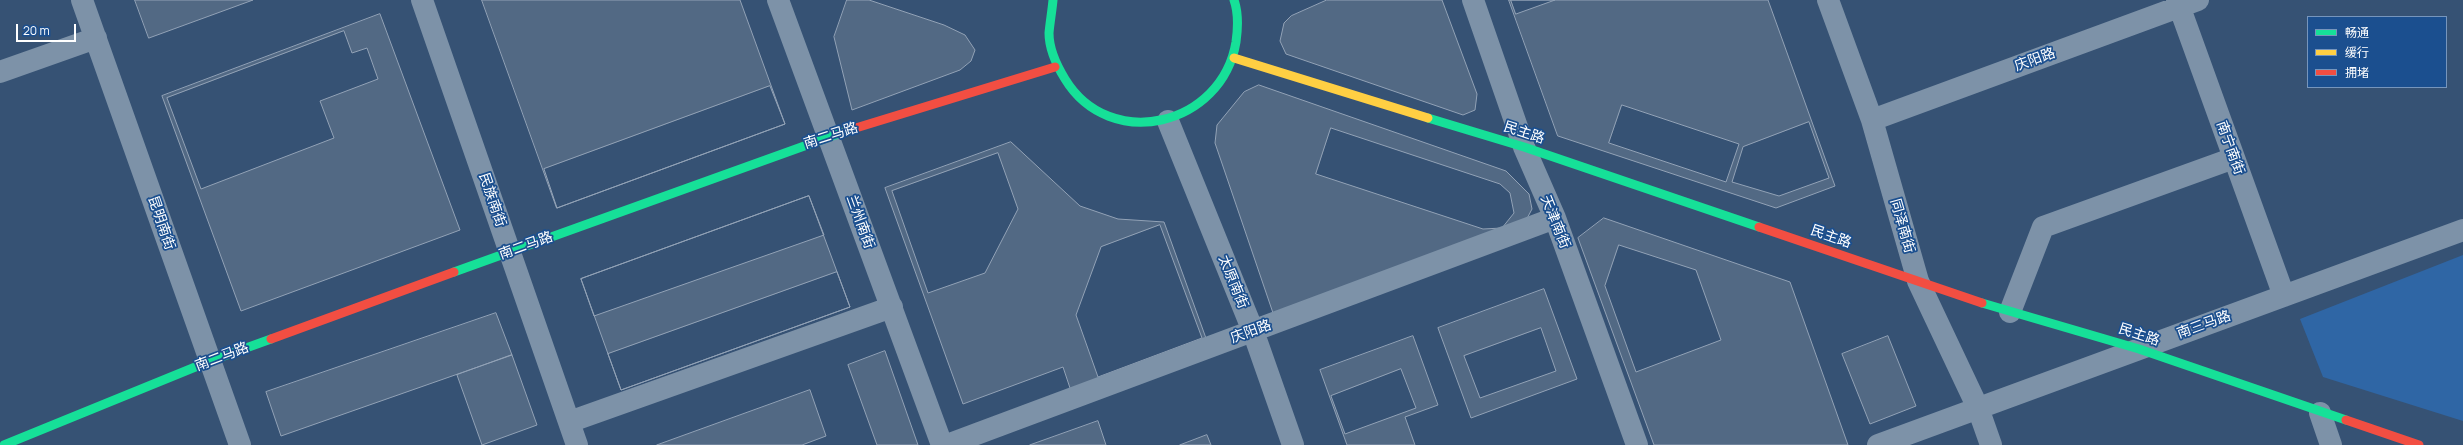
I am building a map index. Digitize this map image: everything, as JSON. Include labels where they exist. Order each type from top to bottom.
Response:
[{"type":"street","name":"昆明南街","points":[[82,0],[240,445]]},
{"type":"street","name":"民族南街","points":[[422,0],[577,445]]},
{"type":"street","name":"兰州南街","points":[[778,0],[942,445]]},
{"type":"street","points":[[1053,0],[1048,16],[1048,42],[1055,67],[1070,90],[1090,108],[1121,120],[1141,124],[1168,120],[1196,107],[1219,86],[1234,58],[1238,31],[1237,1]]},
{"type":"street","name":"天津南街","points":[[1473,0],[1524,147],[1554,218],[1637,445]]},
{"type":"street","name":"同泽南街","points":[[1828,0],[1872,120],[1918,281],[1978,408],[1991,445]]},
{"type":"street","name":"庆阳路","points":[[1872,120],[2185,2]]},
{"type":"street","name":"南宁南街","points":[[2185,2],[2234,158],[2284,296]]},
{"type":"street","points":[[0,72],[96,38]]},
{"type":"street","name":"民主路","points":[[1234,58],[1524,147],[2010,312],[2139,349],[2320,413],[2419,445]]},
{"type":"street","name":"南二马路","points":[[4,445],[210,361],[828,136],[1055,67]]},
{"type":"street","name":"太原南街","points":[[1168,120],[1253,331],[1293,445]]},
{"type":"street","points":[[2010,312],[2042,227],[2234,158]]},
{"type":"street","name":"庆阳路","points":[[947,445],[1554,218]]},
{"type":"street","name":"南三马路","points":[[1878,445],[2463,230]]},
{"type":"street","points":[[569,422],[892,307]]},
{"type":"street","points":[[2320,413],[2331,445]]},
{"type":"shaded area","points":[[2463,255],[2463,421],[2323,377],[2300,319]]},
{"type":"building","points":[[135,0],[253,0],[149,38]]},
{"type":"building","points":[[482,0],[740,0],[785,124],[557,208]]},
{"type":"building","points":[[847,0],[869,0],[944,25],[965,35],[975,50],[971,61],[960,70],[852,110],[834,37]]},
{"type":"building","points":[[1327,0],[1442,0],[1477,94],[1475,110],[1463,115],[1286,54],[1280,41],[1284,23],[1291,16]]},
{"type":"building","points":[[1509,0],[1768,0],[1835,186],[1776,208],[1558,136]]},
{"type":"building","points":[[1511,0],[1555,0],[1516,14]]},
{"type":"building","points":[[380,14],[460,230],[241,311],[162,96]]},
{"type":"building","points":[[344,31],[352,53],[367,48],[378,79],[320,101],[334,138],[201,189],[167,98]]},
{"type":"building","points":[[1259,85],[1506,171],[1529,194],[1532,209],[1523,226],[1273,313],[1215,143],[1217,125],[1244,92]]},
{"type":"building","points":[[770,86],[785,124],[557,208],[544,169]]},
{"type":"building","points":[[1622,105],[1739,144],[1726,182],[1609,143]]},
{"type":"building","points":[[1809,122],[1829,178],[1779,196],[1732,182],[1743,147]]},
{"type":"building","points":[[1331,128],[1500,184],[1510,193],[1514,213],[1502,228],[1483,229],[1316,174]]},
{"type":"building","points":[[1011,142],[1080,206],[1118,219],[1164,222],[1207,341],[1071,391],[1063,367],[963,404],[885,188]]},
{"type":"building","points":[[998,153],[1018,209],[985,273],[928,293],[892,191]]},
{"type":"building","points":[[809,196],[824,235],[594,316],[581,279]]},
{"type":"building","points":[[809,196],[850,307],[621,390],[581,279]]},
{"type":"building","points":[[1604,218],[1790,282],[1848,445],[1654,445],[1578,238]]},
{"type":"building","points":[[1160,225],[1202,338],[1098,377],[1076,315],[1101,247]]},
{"type":"building","points":[[1619,245],[1696,270],[1721,340],[1636,372],[1605,286]]},
{"type":"building","points":[[837,272],[850,307],[621,390],[608,354]]},
{"type":"building","points":[[1544,289],[1577,379],[1471,418],[1438,328]]},
{"type":"building","points":[[496,313],[512,355],[281,436],[266,392]]},
{"type":"building","points":[[1541,328],[1556,371],[1480,398],[1464,356]]},
{"type":"building","points":[[1413,336],[1438,405],[1405,417],[1415,445],[1347,445],[1320,370]]},
{"type":"building","points":[[1888,336],[1916,406],[1870,424],[1842,354]]},
{"type":"building","points":[[885,351],[918,445],[877,445],[848,365]]},
{"type":"building","points":[[512,355],[537,425],[482,445],[457,375]]},
{"type":"building","points":[[1401,369],[1416,408],[1345,434],[1331,396]]},
{"type":"building","points":[[810,390],[826,436],[802,445],[657,445]]},
{"type":"building","points":[[1098,421],[1106,445],[1030,445]]},
{"type":"building","points":[[1207,435],[1211,445],[1180,445]]},
{"type":"traffic: fast","points":[[1053,0],[1049,39],[1054,57],[1065,79],[1085,102],[1109,116],[1135,122],[1162,120],[1188,110],[1210,94],[1226,71],[1236,42],[1238,21],[1234,0]]},
{"type":"traffic: fast","points":[[1428,118],[1524,147],[1759,227]]},
{"type":"traffic: fast","points":[[454,272],[846,131]]},
{"type":"traffic: fast","points":[[1982,303],[2139,349],[2346,420]]},
{"type":"traffic: fast","points":[[4,445],[210,361],[271,339]]},
{"type":"traffic: slow","points":[[1234,58],[1428,118]]},
{"type":"traffic: jam","points":[[846,131],[1055,67]]},
{"type":"traffic: jam","points":[[1759,227],[1982,303]]},
{"type":"traffic: jam","points":[[271,339],[454,272]]},
{"type":"traffic: jam","points":[[2346,420],[2419,445]]}]
